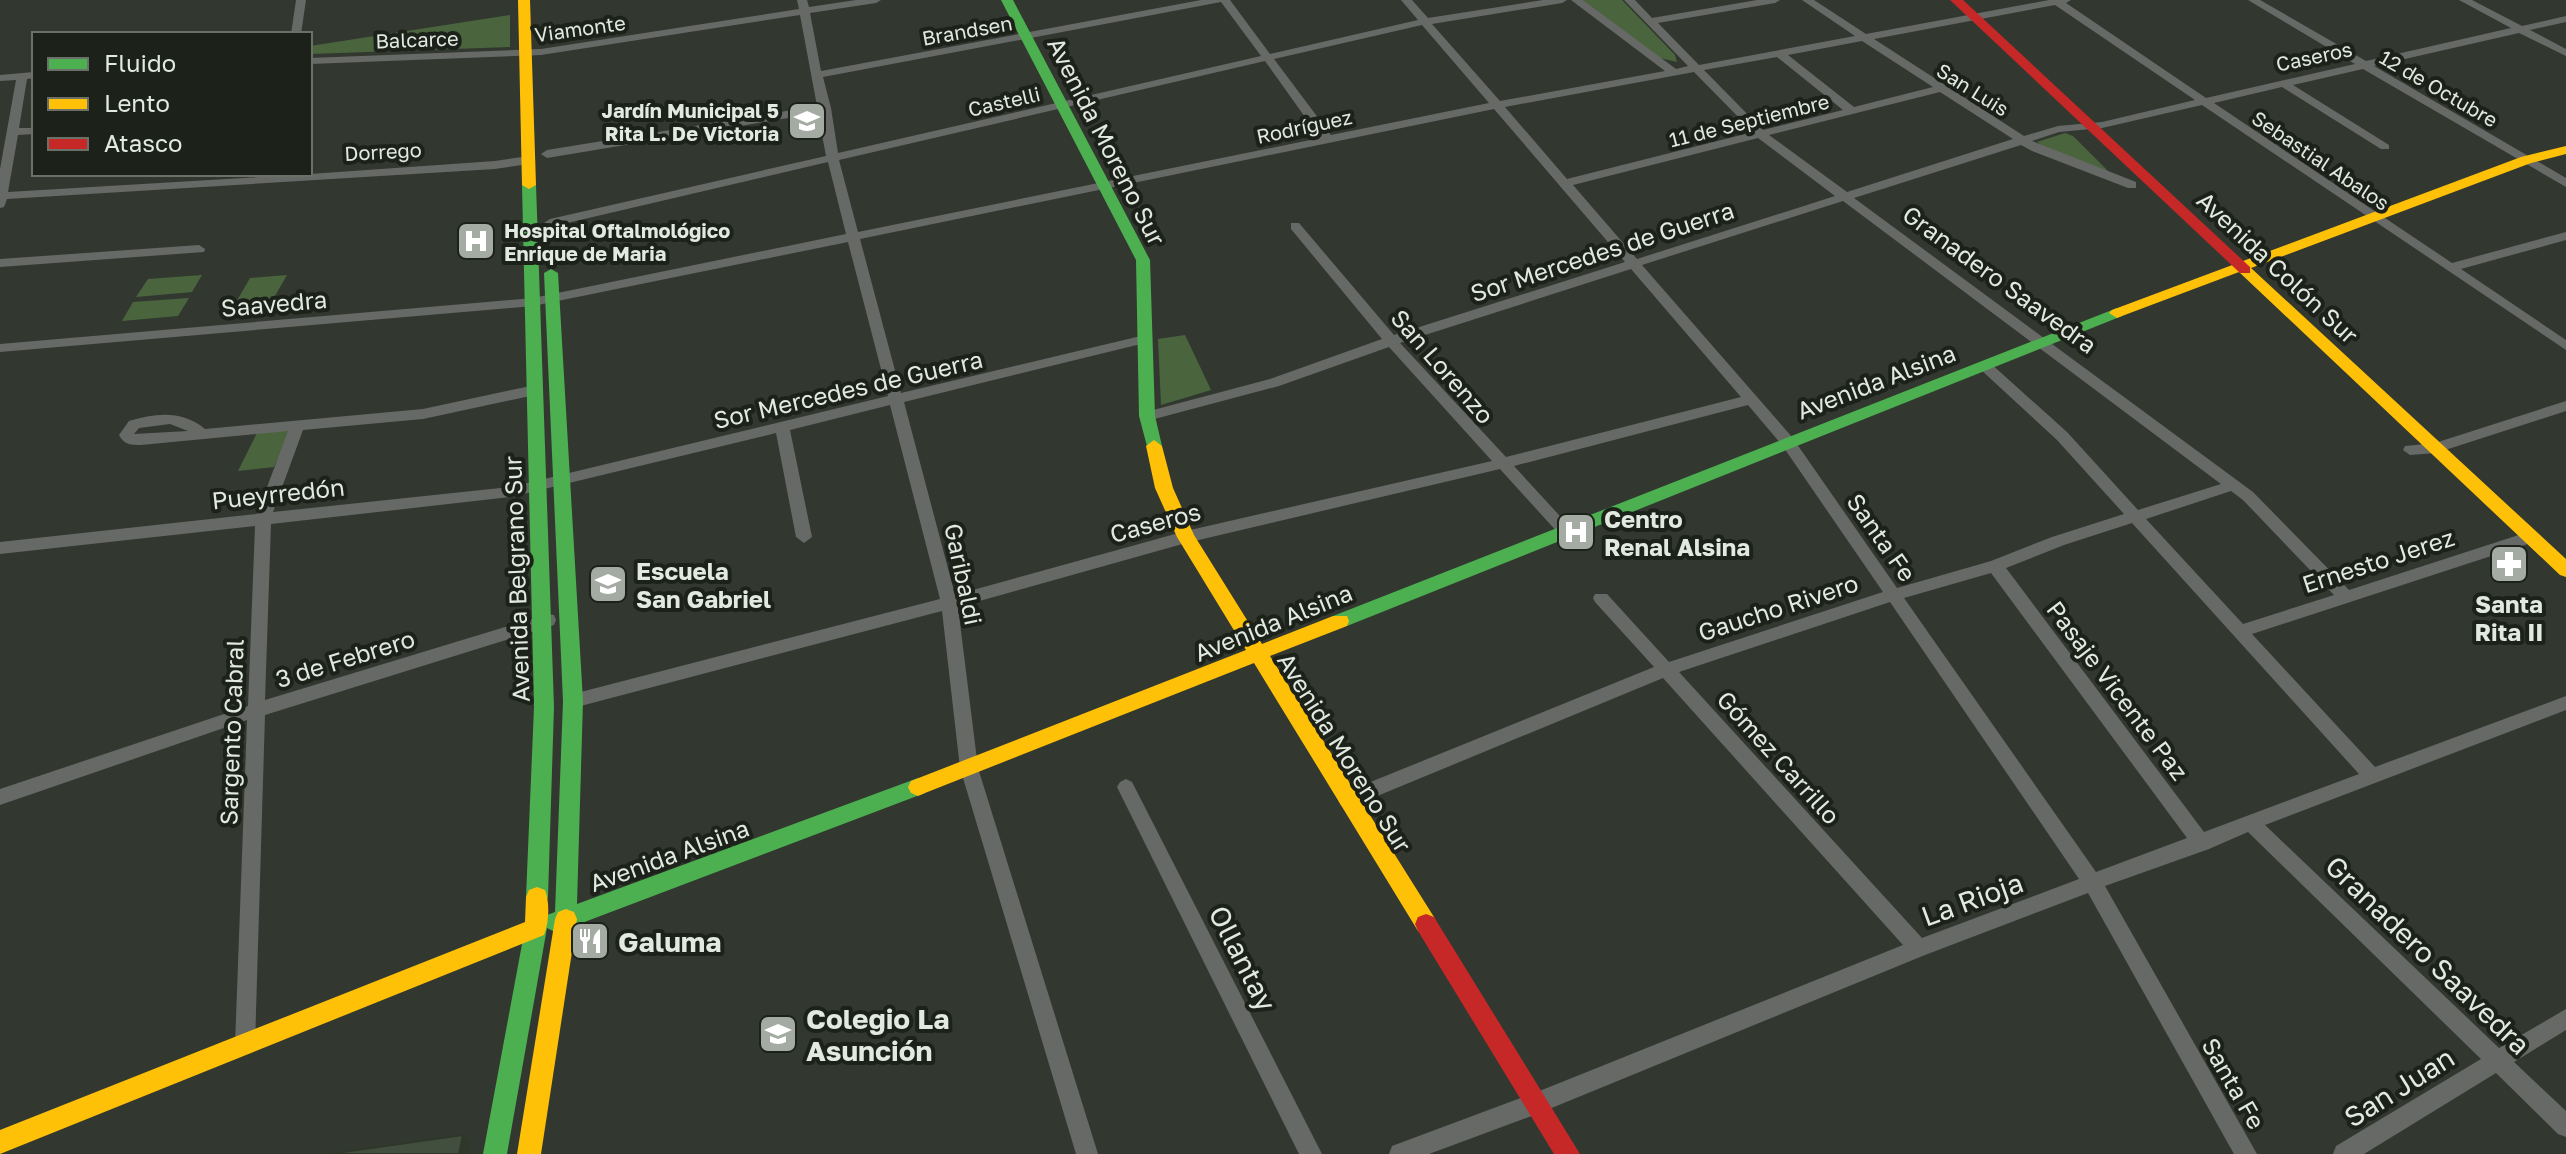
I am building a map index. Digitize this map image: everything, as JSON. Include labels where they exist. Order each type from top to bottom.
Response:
[{"type":"main road","name":"Avenida Belgrano Sur","points":[[524,0],[548,161]]},
{"type":"main road","name":"Avenida Belgrano Sur","points":[[495,1154],[536,928],[544,707],[529,160],[533,53],[539,0]]},
{"type":"main road","name":"Avenida Moreno Sur","points":[[1007,0],[1143,260],[1147,416],[1164,488],[1186,537],[1256,655],[1568,1154]]},
{"type":"main road","name":"Avenida Colón Sur","points":[[1956,0],[2566,570]]},
{"type":"main road","name":"Avenida Alsina","points":[[0,1142],[245,1047],[536,928],[969,768],[1787,441],[2240,265],[2526,160],[2566,150]]},
{"type":"main road","name":"Avenida Belgrano Sur","points":[[529,1154],[566,919],[573,701],[550,231]]},
{"type":"street","points":[[296,32],[301,0]]},
{"type":"street","name":"Viamonte","points":[[533,53],[803,6],[876,0]]},
{"type":"street","name":"Brandsen","points":[[818,75],[1217,0]]},
{"type":"street","points":[[1225,0],[1328,140]]},
{"type":"street","name":"Santa Fe","points":[[1406,0],[1787,441],[2093,883],[2246,1154]]},
{"type":"street","name":"Castelli","points":[[550,231],[1268,57],[1426,22],[1562,0]]},
{"type":"street","points":[[1576,0],[1672,71]]},
{"type":"street","name":"Granadero Saavedra","points":[[1629,0],[1763,136],[2234,485],[2345,596]]},
{"type":"street","points":[[1652,21],[1775,0]]},
{"type":"street","name":"San Luis","points":[[1807,0],[1938,89],[2021,140],[2047,154],[2132,185]]},
{"type":"street","name":"12 de Octubre","points":[[2253,0],[2566,183]]},
{"type":"street","points":[[2464,0],[2566,53]]},
{"type":"street","name":"Rodríguez","points":[[552,298],[854,239],[1497,105],[2062,1]]},
{"type":"street","name":"Sebastial Abalos","points":[[2062,1],[2200,101],[2566,346]]},
{"type":"street","name":"Garibaldi","points":[[803,6],[833,160],[949,603],[969,768],[1087,1154]]},
{"type":"street","name":"Caseros","points":[[2071,127],[2092,125],[2566,19]]},
{"type":"street","points":[[1778,52],[1853,112]]},
{"type":"street","name":"Balcarce","points":[[312,61],[533,53]]},
{"type":"street","points":[[0,78],[28,76],[0,199]]},
{"type":"street","points":[[2283,83],[2385,147]]},
{"type":"street","name":"11 de Septiembre","points":[[1567,183],[1763,136],[1938,89]]},
{"type":"street","points":[[548,161],[825,108]]},
{"type":"street","name":"Sor Mercedes de Guerra","points":[[1147,416],[1274,383],[1391,341],[2021,140],[2071,127]]},
{"type":"street","points":[[14,132],[32,131]]},
{"type":"street","name":"Dorrego","points":[[312,174],[495,165],[529,160]]},
{"type":"street","name":"Dorrego","points":[[0,199],[274,176]]},
{"type":"street","name":"San Lorenzo","points":[[1295,226],[1391,341],[1564,530]]},
{"type":"street","points":[[2449,268],[2566,236]]},
{"type":"street","points":[[0,263],[199,249]]},
{"type":"street","name":"Saavedra","points":[[0,348],[552,298]]},
{"type":"street","name":"Sor Mercedes de Guerra","points":[[560,479],[1145,339]]},
{"type":"street","points":[[1984,365],[2053,427],[2373,777]]},
{"type":"street","points":[[201,434],[440,412],[535,390]]},
{"type":"street","name":"Caseros","points":[[573,701],[949,603],[1186,537],[1501,464],[1753,399]]},
{"type":"street","points":[[2410,450],[2436,448],[2566,406]]},
{"type":"street","name":"Sargento Cabral","points":[[245,1047],[254,711],[263,519],[298,425]]},
{"type":"street","points":[[782,427],[804,537]]},
{"type":"street","name":"Pueyrredón","points":[[0,548],[511,492],[560,479]]},
{"type":"street","name":"Gaucho Rivero","points":[[1347,800],[1667,669],[1893,595],[1995,566],[2234,485]]},
{"type":"street","name":"Ernesto Jerez","points":[[2241,631],[2531,537]]},
{"type":"street","name":"Pasaje Vicente Paz","points":[[1995,566],[2202,843]]},
{"type":"street","name":"Gómez Carrillo","points":[[1601,598],[1919,948]]},
{"type":"street","name":"3 de Febrero","points":[[0,797],[254,711],[569,614]]},
{"type":"street","name":"La Rioja","points":[[1400,1154],[1537,1103],[1919,948],[2566,703]]},
{"type":"street","name":"Ollantay","points":[[1126,787],[1311,1154]]},
{"type":"street","name":"Granadero Saavedra","points":[[2252,824],[2566,1126]]},
{"type":"street","name":"San Juan","points":[[2344,1154],[2566,1019]]},
{"type":"green space","points":[[1583,0],[1622,0],[1675,55],[1677,62],[1660,58]]},
{"type":"green space","points":[[510,15],[510,47],[312,54],[312,46]]},
{"type":"green space","points":[[2065,133],[2073,136],[2112,175],[2037,142]]},
{"type":"green space","points":[[202,275],[192,292],[136,297],[148,279]]},
{"type":"green space","points":[[287,275],[264,315],[227,318],[250,278]]},
{"type":"green space","points":[[189,298],[178,316],[122,321],[133,302]]},
{"type":"green space","points":[[1185,335],[1211,390],[1161,405],[1158,339]]},
{"type":"green space","points":[[291,430],[274,467],[238,471],[257,433]]},
{"type":"building","points":[[463,1135],[459,1154],[329,1154]]},
{"type":"traffic: fast","points":[[1007,0],[1143,260],[1147,416],[1154,446]]},
{"type":"traffic: fast","points":[[529,185],[544,707],[537,897]]},
{"type":"traffic: fast","points":[[551,273],[573,701],[566,919]]},
{"type":"traffic: fast","points":[[1340,621],[2117,313]]},
{"type":"traffic: fast","points":[[555,922],[918,787]]},
{"type":"traffic: fast","points":[[495,1154],[536,928]]},
{"type":"traffic: slow","points":[[524,0],[529,185]]},
{"type":"traffic: slow","points":[[2117,313],[2526,160],[2566,150]]},
{"type":"traffic: slow","points":[[2245,270],[2566,570]]},
{"type":"traffic: slow","points":[[1154,446],[1164,488],[1186,537],[1426,924]]},
{"type":"traffic: slow","points":[[918,787],[1340,621]]},
{"type":"traffic: slow","points":[[0,1142],[536,928],[537,897]]},
{"type":"traffic: slow","points":[[529,1154],[566,919]]},
{"type":"traffic: jam","points":[[1956,0],[2245,270]]},
{"type":"traffic: jam","points":[[1426,924],[1568,1154]]},
{"type":"place","name":"Jardín Municipal 5 Rita L. De Victoria","points":[[807,121]]},
{"type":"place","name":"Hospital Oftalmológico Enrique de Maria","points":[[476,241]]},
{"type":"place","name":"Centro Renal Alsina","points":[[1576,532]]},
{"type":"place","name":"Santa Rita II","points":[[2509,564]]},
{"type":"place","name":"Escuela San Gabriel","points":[[608,584]]},
{"type":"place","name":"Galuma","points":[[590,941]]},
{"type":"place","name":"Colegio La Asunción","points":[[778,1034]]}]
